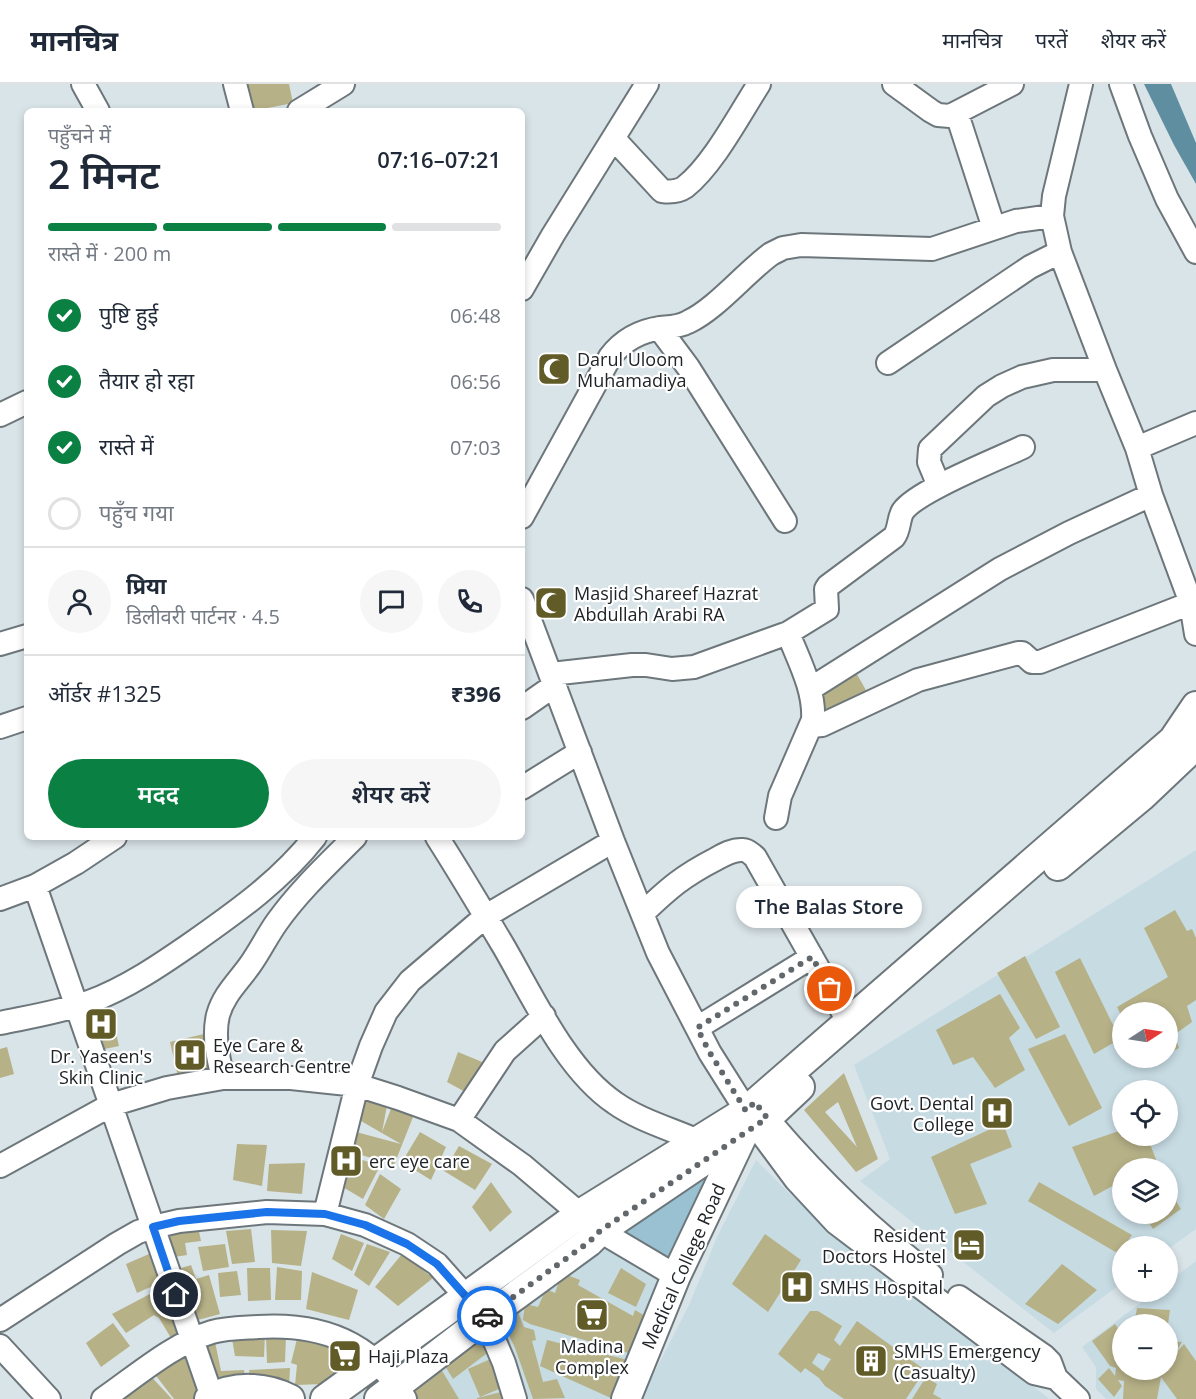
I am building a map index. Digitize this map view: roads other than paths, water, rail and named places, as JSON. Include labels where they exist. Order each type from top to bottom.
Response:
[{"type":"main road","points":[[394,1394],[485,1318],[589,1242],[590,1223],[698,1141],[753,1118],[848,1021],[1173,740],[1196,706]]},
{"type":"main road","points":[[325,1399],[467,1296],[590,1223],[753,1118],[812,1076],[1141,797],[1196,745]]},
{"type":"main road","name":"Medical College Road","points":[[626,1399],[676,1276],[753,1118]]},
{"type":"main road","points":[[211,1398],[235,1389],[259,1389],[291,1399]]},
{"type":"street","points":[[83,84],[96,108]]},
{"type":"street","points":[[235,84],[241,108]]},
{"type":"street","points":[[304,108],[343,84]]},
{"type":"street","points":[[525,284],[647,84]]},
{"type":"street","points":[[614,139],[662,191],[678,191],[703,168],[759,84]]},
{"type":"street","points":[[894,84],[938,115],[950,116],[1012,84]]},
{"type":"street","points":[[811,726],[822,725],[918,680],[1018,653],[1022,653],[1032,662],[1040,662],[1194,621],[1137,448],[1104,370],[1060,252],[1052,216],[1053,196],[1081,84]]},
{"type":"street","points":[[1121,84],[1167,199],[1196,252]]},
{"type":"street","points":[[957,114],[991,219]]},
{"type":"street","points":[[525,512],[610,357],[618,347],[629,338],[643,332],[676,327],[700,316],[759,262],[783,248],[801,245],[932,249],[1016,221],[1052,216]]},
{"type":"street","points":[[888,363],[1030,267],[1060,252]]},
{"type":"street","points":[[659,328],[688,367],[785,521]]},
{"type":"street","points":[[939,486],[929,462],[930,449],[986,396],[1002,386],[1039,372],[1104,370]]},
{"type":"street","points":[[0,415],[24,403]]},
{"type":"street","points":[[1137,448],[1196,423]]},
{"type":"street","points":[[525,705],[553,680],[632,665],[685,669],[788,633],[825,611],[828,606],[826,589],[894,537],[904,510],[939,486],[1023,447]]},
{"type":"street","points":[[810,689],[1000,568],[1151,495]]},
{"type":"street","points":[[525,607],[613,841],[658,953],[710,1053],[753,1118],[862,1217],[932,1276],[1044,1356],[1050,1362],[1056,1377],[1078,1399]]},
{"type":"street","points":[[776,818],[780,796],[811,726],[814,710],[810,689],[788,633]]},
{"type":"street","points":[[0,644],[24,637]]},
{"type":"street","points":[[0,727],[24,719]]},
{"type":"street","points":[[525,786],[580,752]]},
{"type":"street","points":[[0,899],[34,886],[105,840]]},
{"type":"street","points":[[0,1023],[76,1006],[137,979],[252,901],[281,876],[312,840]]},
{"type":"street","points":[[223,1078],[217,1057],[216,1034],[218,1015],[226,993],[249,966],[277,922],[300,894],[352,840]]},
{"type":"street","points":[[440,840],[570,1058],[594,1087],[634,1114],[698,1141]]},
{"type":"street","points":[[325,1214],[357,1085],[386,1012],[410,981],[486,916],[613,841]]},
{"type":"street","points":[[643,913],[687,874],[727,853],[743,850],[755,857],[848,1021]]},
{"type":"street","points":[[34,886],[211,1398]]},
{"type":"street","points":[[697,1028],[812,957]]},
{"type":"street","points":[[459,1120],[504,1051],[544,1016]]},
{"type":"street","points":[[0,1166],[111,1105],[167,1088],[223,1078],[291,1077],[357,1085],[459,1120],[522,1165],[590,1223],[676,1276]]},
{"type":"street","points":[[0,1320],[117,1244],[138,1232],[153,1227],[179,1221],[267,1212],[325,1214],[365,1225],[407,1244],[437,1264],[485,1318],[504,1363],[515,1399]]},
{"type":"street","points":[[103,1399],[192,1340],[213,1332],[281,1325],[318,1330],[347,1341],[378,1362],[394,1394]]},
{"type":"street","points":[[0,1346],[49,1399]]},
{"type":"place","name":"Darul Uloom Muhamadiya","points":[[554,369]]},
{"type":"place","name":"Masjid Shareef Hazrat Abdullah Arabi RA","points":[[551,603]]},
{"type":"place","name":"The Balas Store","points":[[830,989]]},
{"type":"place","name":"Dr. Yaseen's Skin Clinic","points":[[101,1024]]},
{"type":"place","name":"Eye Care & Research Centre","points":[[190,1055]]},
{"type":"place","name":"Govt. Dental College","points":[[997,1113]]},
{"type":"place","name":"erc eye care","points":[[346,1161]]},
{"type":"place","name":"Resident Doctors Hostel","points":[[969,1245]]},
{"type":"place","name":"SMHS Hospital","points":[[797,1287]]},
{"type":"place","name":"Madina Complex","points":[[592,1315]]},
{"type":"place","name":"Haji Plaza","points":[[345,1356]]},
{"type":"place","name":"SMHS Emergency (Casualty)","points":[[871,1361]]}]
